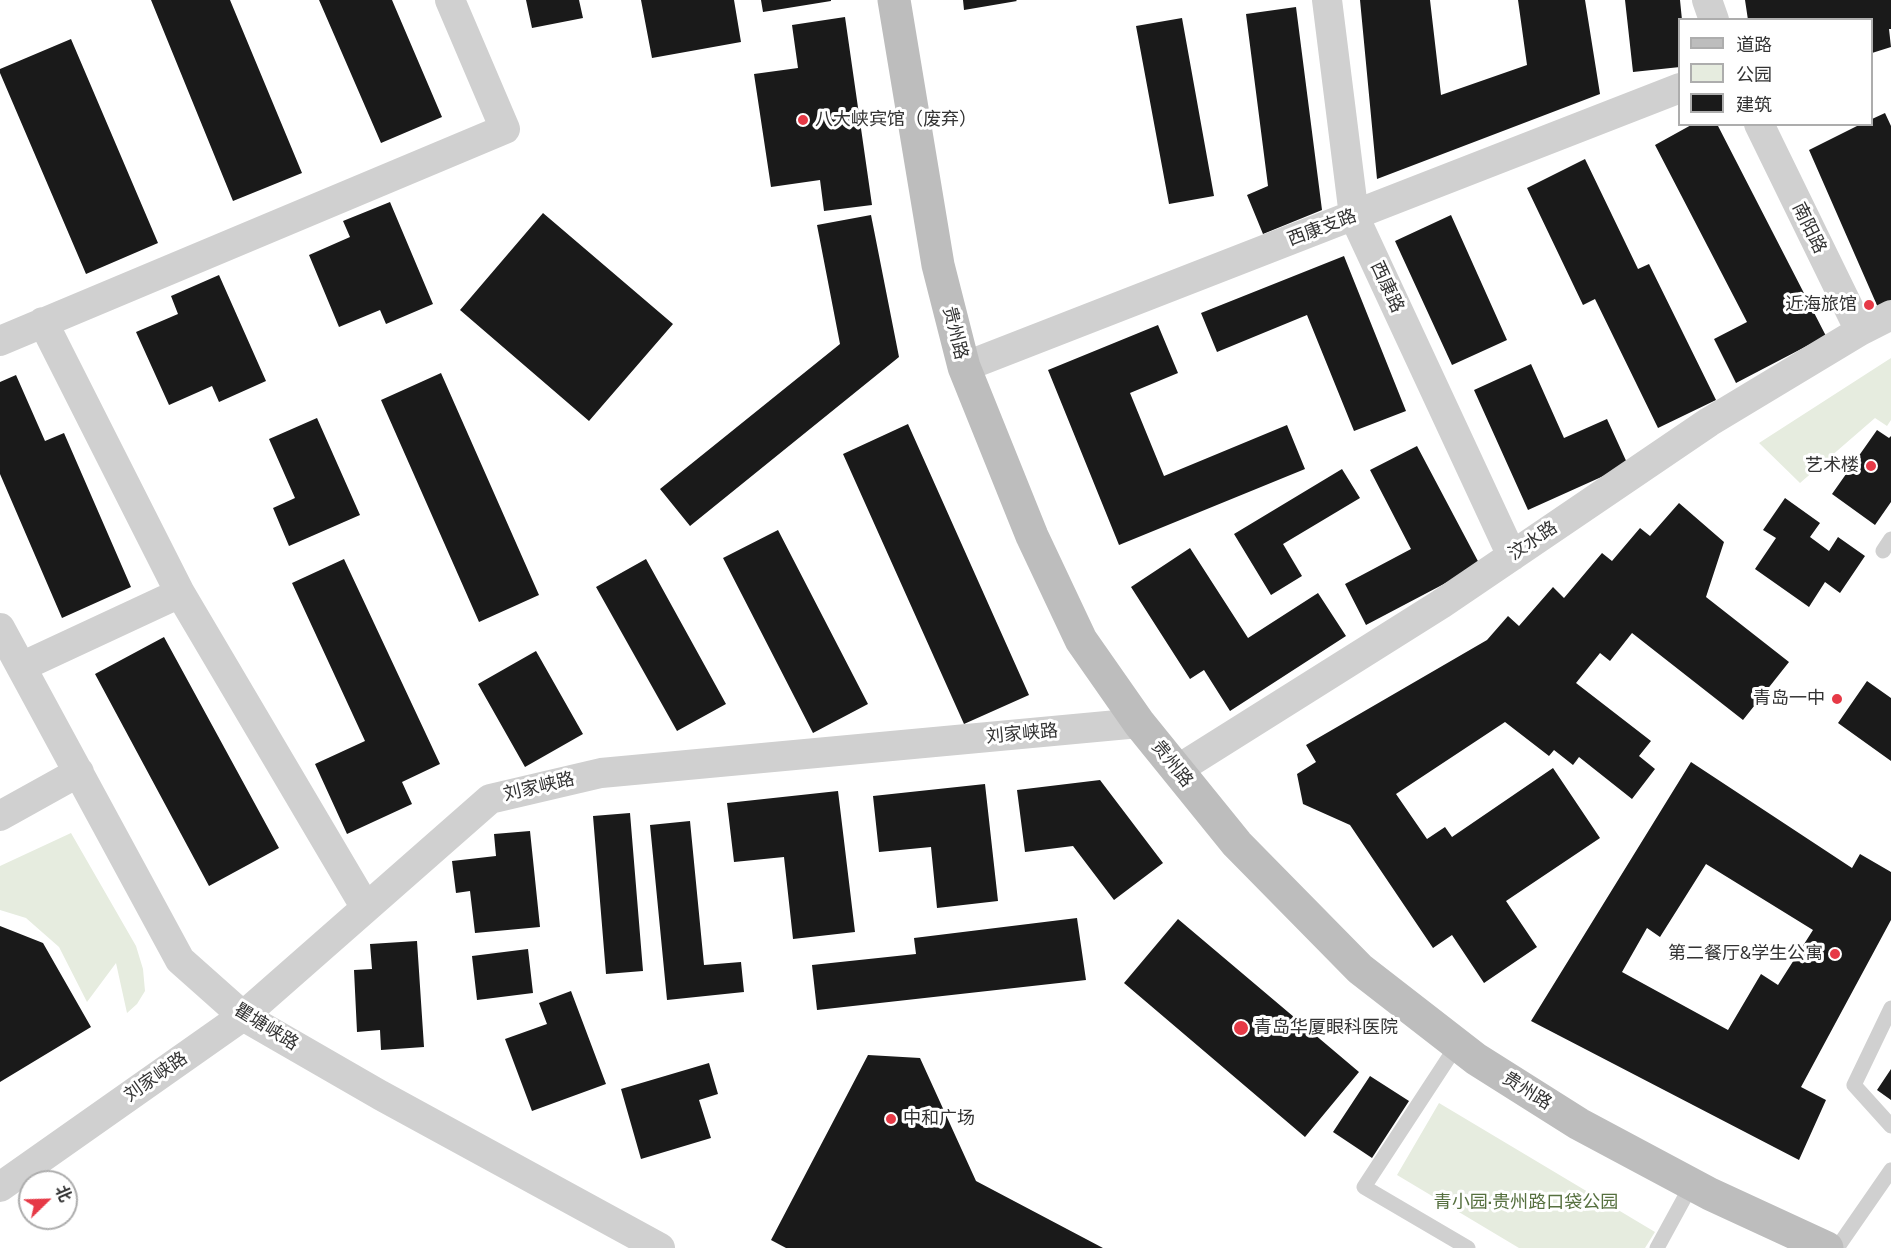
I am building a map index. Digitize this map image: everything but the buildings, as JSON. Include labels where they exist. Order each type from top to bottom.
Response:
[{"type":"main road","name":"贵州路","points":[[894,0],[938,266],[964,367],[1032,536],[1081,640],[1139,723],[1237,844],[1360,969],[1457,1045],[1579,1124],[1692,1184],[1827,1248]]},
{"type":"street","points":[[0,341],[505,129],[450,0]]},
{"type":"street","name":"西康路","points":[[1327,0],[1354,216],[1512,556]]},
{"type":"street","points":[[1707,0],[1713,18]]},
{"type":"street","name":"西康支路","points":[[964,367],[1678,89]]},
{"type":"street","name":"南阳路","points":[[1760,126],[1860,331]]},
{"type":"street","name":"汶水路","points":[[1177,770],[1441,604],[1709,422],[1860,331],[1891,315]]},
{"type":"street","points":[[43,322],[180,593],[366,908]]},
{"type":"street","points":[[21,667],[180,593]]},
{"type":"street","name":"瞿塘峡路","points":[[0,628],[180,960],[243,1016],[380,1095],[660,1248]]},
{"type":"street","name":"刘家峡路","points":[[0,1186],[243,1016],[490,799],[601,773],[1139,723]]},
{"type":"street","points":[[0,816],[79,772]]},
{"type":"lane","points":[[1891,1008],[1854,1085],[1891,1126]]},
{"type":"lane","points":[[1457,1045],[1364,1187],[1468,1248]]},
{"type":"lane","points":[[1837,1248],[1891,1170]]},
{"type":"lane","points":[[1657,1248],[1692,1184]]},
{"type":"green space","points":[[1891,358],[1891,420],[1887,426],[1875,418],[1800,483],[1759,443]]},
{"type":"green space","points":[[71,833],[136,946],[143,969],[145,991],[137,1004],[127,1013],[116,963],[87,1002],[59,947],[26,918],[0,910],[0,866]]},
{"type":"green space","name":"青小园·贵州路口袋公园","points":[[1439,1103],[1655,1232],[1645,1248],[1519,1248],[1397,1175]]},
{"type":"place","name":"八大峡宾馆（废弃）","points":[[803,120]]},
{"type":"place","name":"近海旅馆","points":[[1869,305]]},
{"type":"place","name":"艺术楼","points":[[1871,466]]},
{"type":"place","name":"青岛一中","points":[[1837,699]]},
{"type":"place","name":"第二餐厅&学生公寓","points":[[1835,954]]},
{"type":"place","name":"青岛华厦眼科医院","points":[[1241,1028]]},
{"type":"place","name":"中和广场","points":[[891,1119]]}]
